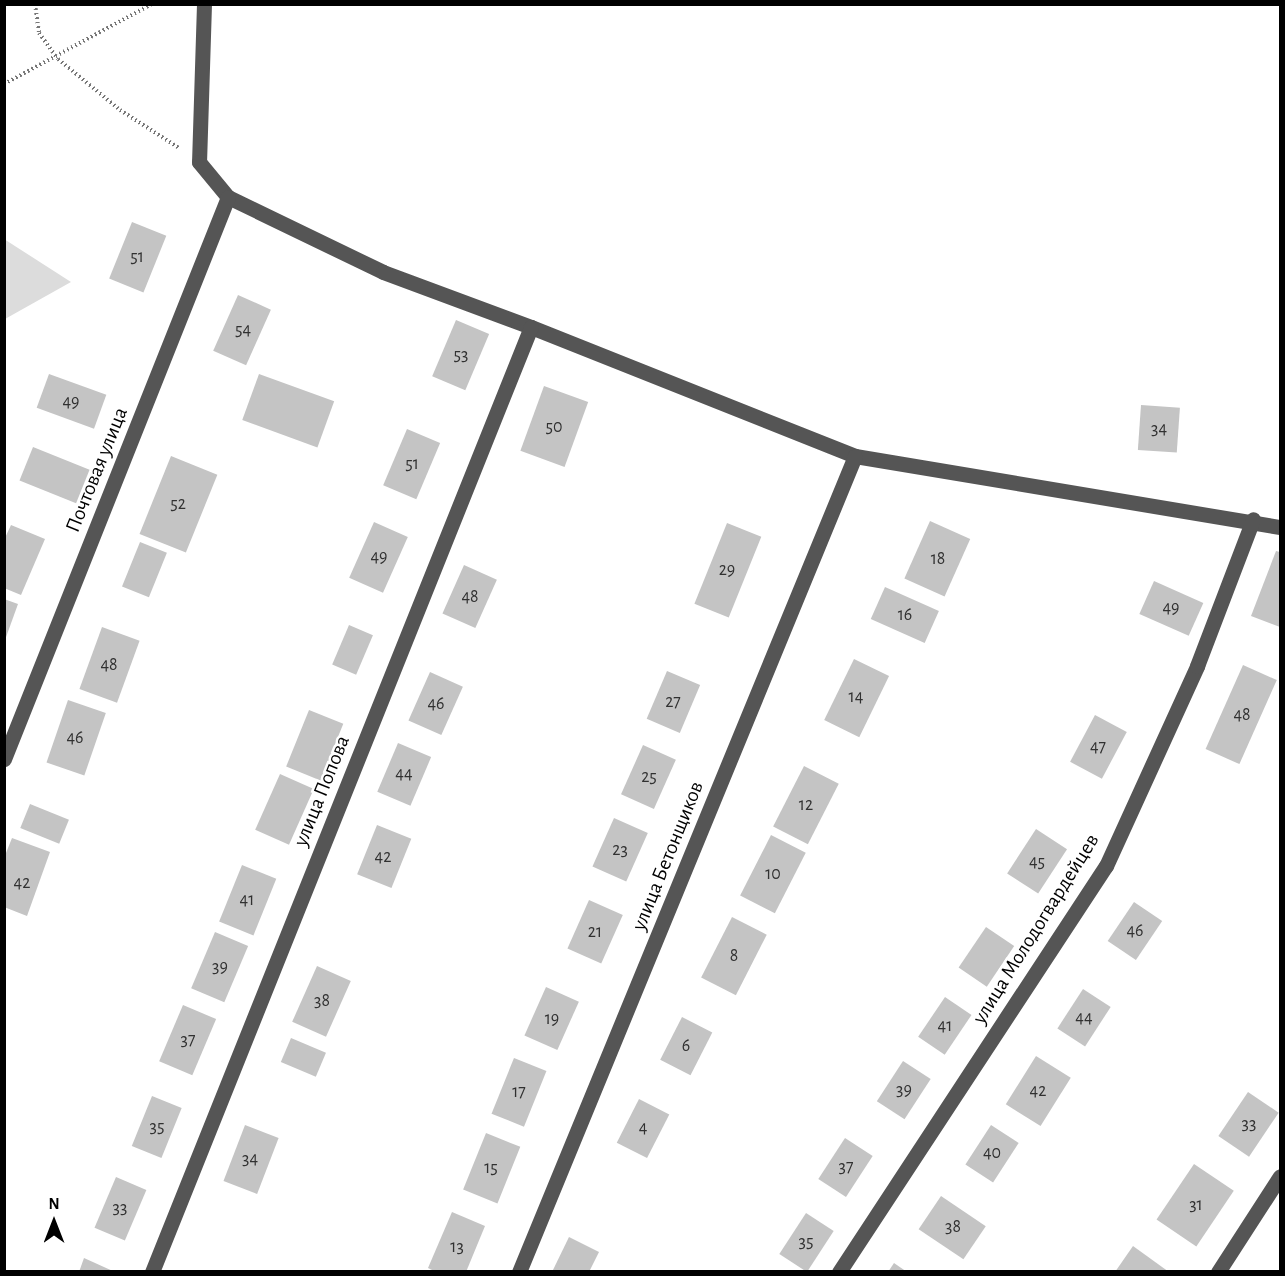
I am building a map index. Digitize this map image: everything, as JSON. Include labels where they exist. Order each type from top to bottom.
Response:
[{"type":"street","points":[[204,4],[199,162],[228,197],[383,272],[531,327],[855,456],[1253,519],[1281,527]]},
{"type":"street","name":"Почтовая улица","points":[[4,759],[228,197]]},
{"type":"street","name":"улица Попова","points":[[152,1272],[531,327]]},
{"type":"street","name":"улица Бетонщиков","points":[[519,1272],[855,456]]},
{"type":"street","name":"улица Молодогвардейцев","points":[[838,1272],[1106,866],[1197,666],[1253,519]]},
{"type":"street","points":[[1218,1272],[1281,1176]]},
{"type":"path","points":[[35,4],[39,33],[58,59],[120,110],[199,162]]},
{"type":"path","points":[[4,84],[58,59],[152,4]]},
{"type":"shaded area","points":[[4,239],[71,282],[5,319],[4,319]]},
{"type":"building","points":[[132,222],[166,236],[143,292],[109,279]]},
{"type":"building","points":[[238,295],[271,310],[246,365],[213,351]]},
{"type":"building","points":[[456,320],[489,334],[465,390],[432,376]]},
{"type":"building","points":[[49,374],[106,395],[94,429],[37,408]]},
{"type":"building","points":[[259,374],[334,401],[317,447],[242,420]]},
{"type":"building","points":[[544,386],[588,402],[565,467],[520,451]]},
{"type":"building","points":[[1141,405],[1180,408],[1177,453],[1138,450]]},
{"type":"building","points":[[407,429],[440,443],[416,499],[383,485]]},
{"type":"building","points":[[33,447],[90,470],[76,503],[20,480]]},
{"type":"building","points":[[171,456],[217,475],[186,553],[140,534]]},
{"type":"building","points":[[930,521],[970,539],[945,596],[904,579]]},
{"type":"building","points":[[374,522],[408,537],[383,593],[349,578]]},
{"type":"building","points":[[727,523],[761,537],[729,618],[694,604]]},
{"type":"building","points":[[11,525],[45,539],[21,595],[4,588],[4,540]]},
{"type":"building","points":[[140,542],[167,553],[149,597],[122,587]]},
{"type":"building","points":[[1276,551],[1280,552],[1280,627],[1251,616]]},
{"type":"building","points":[[464,565],[497,580],[475,628],[442,613]]},
{"type":"building","points":[[1154,581],[1203,603],[1189,636],[1139,614]]},
{"type":"building","points":[[885,587],[939,611],[925,643],[871,619]]},
{"type":"building","points":[[4,599],[18,604],[5,640],[4,640]]},
{"type":"building","points":[[349,625],[373,635],[356,675],[332,665]]},
{"type":"building","points":[[102,627],[140,641],[117,703],[79,689]]},
{"type":"building","points":[[854,659],[889,676],[859,737],[824,720]]},
{"type":"building","points":[[1243,665],[1277,680],[1239,764],[1206,749]]},
{"type":"building","points":[[667,671],[700,685],[680,733],[647,719]]},
{"type":"building","points":[[430,672],[463,687],[441,735],[408,720]]},
{"type":"building","points":[[68,700],[106,713],[84,775],[47,762]]},
{"type":"building","points":[[309,710],[343,724],[320,780],[286,767]]},
{"type":"building","points":[[1095,715],[1127,732],[1102,779],[1070,762]]},
{"type":"building","points":[[398,743],[431,757],[410,806],[377,792]]},
{"type":"building","points":[[643,745],[676,760],[654,809],[621,794]]},
{"type":"building","points":[[804,766],[839,784],[808,844],[773,827]]},
{"type":"building","points":[[280,774],[314,789],[289,845],[255,830]]},
{"type":"building","points":[[30,804],[69,820],[59,844],[20,828]]},
{"type":"building","points":[[614,818],[648,833],[626,881],[592,866]]},
{"type":"building","points":[[377,825],[411,839],[391,888],[357,874]]},
{"type":"building","points":[[1036,829],[1067,849],[1038,894],[1007,873]]},
{"type":"building","points":[[771,835],[806,853],[775,913],[740,896]]},
{"type":"building","points":[[12,838],[50,852],[27,916],[4,907],[4,858]]},
{"type":"building","points":[[242,865],[276,879],[253,935],[219,922]]},
{"type":"building","points":[[589,900],[623,915],[601,963],[567,948]]},
{"type":"building","points":[[1134,902],[1162,921],[1136,960],[1108,941]]},
{"type":"building","points":[[732,917],[767,935],[736,995],[701,978]]},
{"type":"building","points":[[986,927],[1014,946],[987,987],[959,968]]},
{"type":"building","points":[[215,932],[248,946],[224,1002],[191,988]]},
{"type":"building","points":[[317,966],[351,981],[326,1037],[292,1022]]},
{"type":"building","points":[[546,987],[579,1002],[557,1050],[524,1035]]},
{"type":"building","points":[[1083,989],[1111,1007],[1085,1046],[1057,1028]]},
{"type":"building","points":[[945,997],[972,1015],[945,1055],[918,1037]]},
{"type":"building","points":[[183,1005],[216,1019],[192,1075],[159,1061]]},
{"type":"building","points":[[682,1017],[712,1032],[691,1075],[660,1060]]},
{"type":"building","points":[[291,1038],[326,1053],[316,1077],[281,1062]]},
{"type":"building","points":[[1036,1056],[1071,1078],[1041,1126],[1006,1104]]},
{"type":"building","points":[[514,1058],[546,1071],[524,1127],[492,1114]]},
{"type":"building","points":[[903,1061],[931,1079],[905,1119],[877,1101]]},
{"type":"building","points":[[1248,1092],[1279,1113],[1249,1157],[1218,1136]]},
{"type":"building","points":[[152,1096],[182,1108],[161,1158],[132,1146]]},
{"type":"building","points":[[639,1099],[669,1114],[647,1158],[617,1143]]},
{"type":"building","points":[[245,1125],[279,1138],[257,1194],[223,1181]]},
{"type":"building","points":[[991,1125],[1019,1143],[993,1182],[965,1164]]},
{"type":"building","points":[[486,1133],[520,1147],[497,1203],[463,1190]]},
{"type":"building","points":[[845,1138],[873,1156],[846,1197],[818,1179]]},
{"type":"building","points":[[1194,1164],[1234,1191],[1196,1246],[1157,1220]]},
{"type":"building","points":[[116,1177],[146,1190],[125,1241],[95,1228]]},
{"type":"building","points":[[941,1196],[986,1226],[963,1259],[919,1229]]},
{"type":"building","points":[[452,1212],[485,1226],[466,1272],[436,1272],[428,1268]]},
{"type":"building","points":[[806,1213],[834,1231],[807,1272],[779,1254]]},
{"type":"building","points":[[569,1237],[599,1252],[589,1272],[552,1272]]},
{"type":"building","points":[[1133,1246],[1169,1272],[1115,1272]]},
{"type":"building","points":[[84,1258],[115,1272],[79,1272]]},
{"type":"building","points":[[894,1263],[907,1272],[888,1272]]}]
